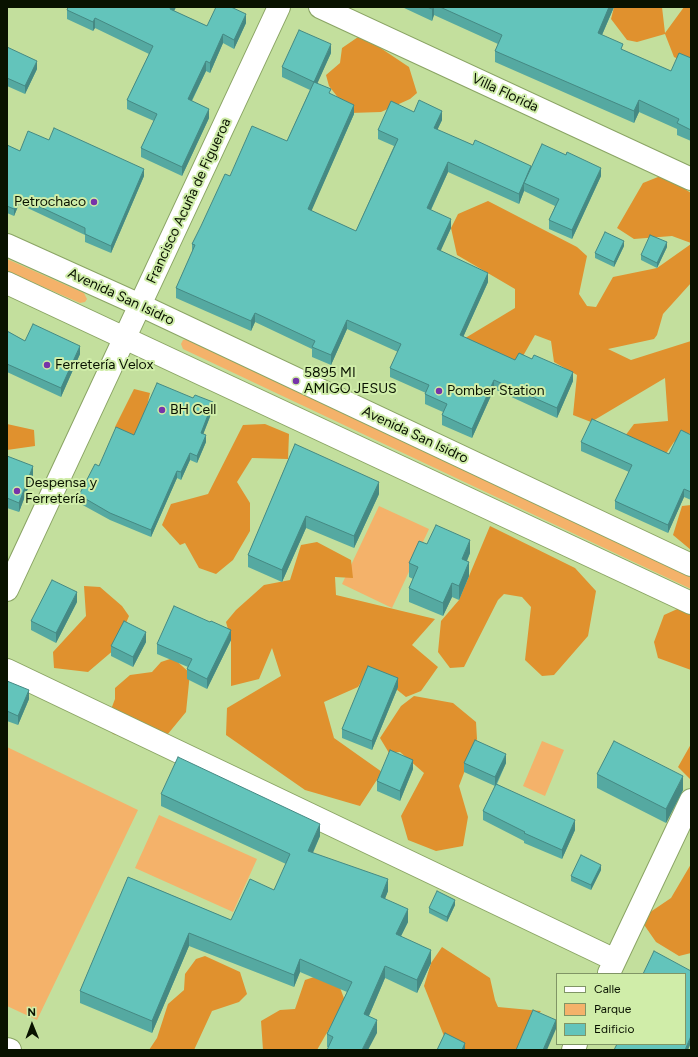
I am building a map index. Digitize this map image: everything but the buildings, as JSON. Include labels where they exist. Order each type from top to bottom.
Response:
[{"type":"street","name":"Francisco Acuña de Figueroa","points":[[7,590],[279,7]]},
{"type":"street","name":"Villa Florida","points":[[320,7],[691,179]]},
{"type":"street","name":"Avenida San Isidro","points":[[7,245],[140,305],[691,565]]},
{"type":"street","points":[[7,283],[126,337],[691,603]]},
{"type":"street","points":[[7,670],[612,967],[691,800]]},
{"type":"green space","points":[[7,259],[84,293],[87,299],[85,302],[80,303],[7,271]]},
{"type":"green space","points":[[188,339],[691,577],[691,589],[183,349],[181,344],[183,340]]},
{"type":"green space","points":[[379,506],[429,529],[392,608],[342,584]]},
{"type":"green space","points":[[542,741],[564,750],[545,796],[523,786]]},
{"type":"green space","points":[[7,747],[138,810],[37,1020],[7,1006]]},
{"type":"green space","points":[[159,815],[257,859],[233,912],[135,868]]},
{"type":"shaded area","points":[[614,7],[662,7],[665,33],[684,7],[691,7],[691,65],[674,57],[665,34],[637,42],[627,40],[611,19]]},
{"type":"shaded area","points":[[361,35],[409,67],[417,93],[410,99],[381,112],[350,113],[329,86],[326,75],[340,63],[342,48]]},
{"type":"shaded area","points":[[663,175],[691,193],[691,243],[672,236],[634,239],[617,228],[643,183]]},
{"type":"shaded area","points":[[488,201],[577,247],[587,256],[579,294],[587,306],[596,307],[613,277],[657,268],[691,244],[691,283],[663,314],[657,335],[654,339],[608,349],[631,360],[691,341],[691,433],[674,442],[659,464],[622,440],[634,424],[668,421],[665,378],[591,422],[573,415],[577,375],[554,362],[551,341],[535,335],[519,363],[462,340],[515,308],[515,289],[457,255],[451,228],[458,214]]},
{"type":"shaded area","points":[[134,389],[150,393],[144,420],[168,420],[124,442],[115,427]]},
{"type":"shaded area","points":[[7,424],[34,430],[35,446],[7,450]]},
{"type":"shaded area","points":[[265,424],[289,434],[288,459],[252,458],[237,482],[250,503],[250,531],[233,560],[216,574],[199,568],[185,543],[180,545],[162,525],[171,504],[208,494],[243,425]]},
{"type":"shaded area","points":[[691,505],[691,550],[673,535],[682,506]]},
{"type":"shaded area","points":[[490,526],[575,568],[596,591],[588,636],[554,675],[542,676],[525,660],[531,607],[522,597],[504,594],[498,600],[464,667],[450,668],[438,652],[441,621],[459,600]]},
{"type":"shaded area","points":[[317,542],[351,560],[353,578],[335,577],[336,595],[435,619],[412,645],[438,667],[421,691],[406,697],[370,668],[358,687],[324,702],[334,738],[382,772],[360,806],[305,790],[226,735],[227,708],[281,676],[272,648],[259,679],[231,686],[231,640],[226,622],[236,610],[264,585],[290,580],[301,545]]},
{"type":"shaded area","points":[[84,586],[100,587],[122,606],[129,616],[115,649],[88,672],[54,668],[53,652],[86,616]]},
{"type":"shaded area","points":[[684,606],[691,610],[691,670],[658,658],[654,642],[664,615]]},
{"type":"shaded area","points":[[173,658],[190,673],[186,712],[158,746],[113,734],[105,725],[115,699],[115,688],[130,675],[152,672],[161,662]]},
{"type":"shaded area","points":[[414,696],[453,703],[476,722],[477,739],[459,786],[468,817],[463,846],[436,851],[408,840],[401,816],[424,773],[400,752],[389,753],[380,738],[401,706]]},
{"type":"shaded area","points":[[691,744],[691,778],[690,779],[678,767]]},
{"type":"shaded area","points":[[691,864],[691,953],[679,956],[656,942],[640,919],[671,898]]},
{"type":"shaded area","points":[[442,947],[490,978],[498,1007],[541,1011],[533,1020],[517,1050],[458,1050],[444,1036],[424,986],[431,963]]},
{"type":"shaded area","points":[[205,956],[240,972],[247,994],[239,1002],[212,1011],[194,1050],[149,1050],[157,1038],[168,1004],[184,990],[185,974],[196,959]]},
{"type":"shaded area","points":[[317,976],[339,985],[345,1001],[317,1050],[263,1050],[261,1021],[280,1010],[295,1009],[305,980]]},
{"type":"place","name":"Petrochaco","points":[[94,202]]},
{"type":"place","name":"Ferretería Velox","points":[[47,365]]},
{"type":"place","name":"5895 MI AMIGO JESUS","points":[[296,381]]},
{"type":"place","name":"Pomber Station","points":[[439,391]]},
{"type":"place","name":"BH Cell","points":[[162,410]]},
{"type":"place","name":"Despensa y Ferretería","points":[[17,491]]}]
